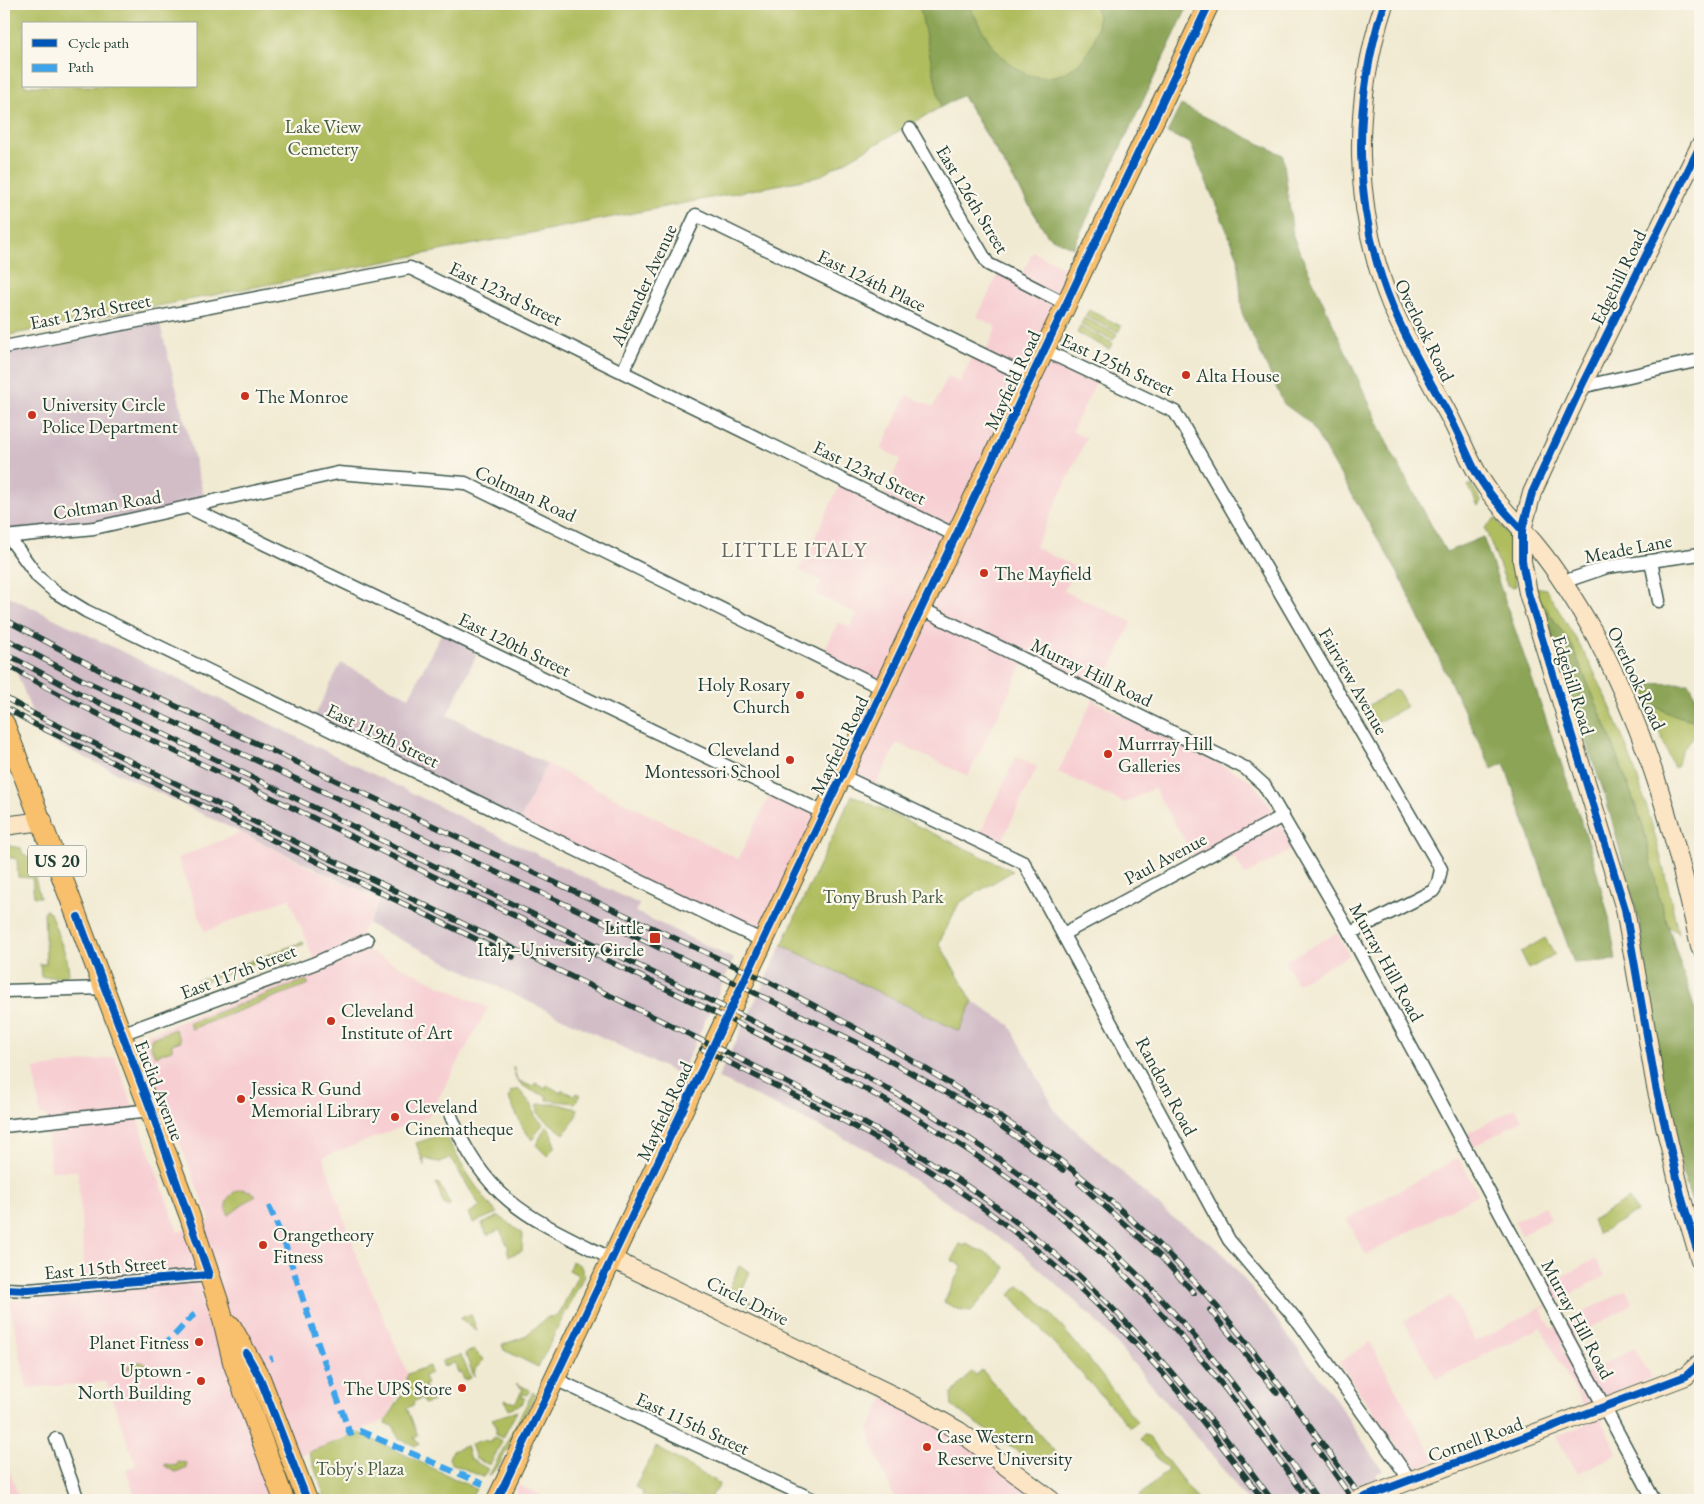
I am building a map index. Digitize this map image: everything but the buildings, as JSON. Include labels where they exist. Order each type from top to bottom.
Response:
[{"type":"main road","name":"Mayfield Road","points":[[497,1500],[1209,4]]},
{"type":"main road","name":"Euclid Avenue","points":[[4,723],[43,821],[151,1110],[220,1306],[233,1362],[284,1500]]},
{"type":"main road","name":"Euclid Avenue","points":[[220,1306],[260,1378],[307,1500]]},
{"type":"street","name":"Overlook Road","points":[[1384,4],[1370,54],[1362,115],[1360,154],[1362,190],[1368,227],[1386,290],[1409,343],[1454,425],[1478,475],[1487,489],[1563,582],[1594,634],[1616,678],[1652,763],[1676,842],[1700,947]]},
{"type":"street","name":"East 126th Street","points":[[910,129],[988,264],[1066,304]]},
{"type":"street","name":"Edgehill Road","points":[[1700,146],[1581,387],[1532,494],[1522,530],[1522,561],[1528,593],[1625,909],[1656,1087],[1682,1199],[1700,1260]]},
{"type":"street","name":"Alexander Avenue","points":[[623,371],[696,215]]},
{"type":"street","name":"East 124th Place","points":[[696,215],[1031,378]]},
{"type":"street","name":"East 123rd Street","points":[[4,347],[410,268],[957,536]]},
{"type":"street","name":"East 125th Street","points":[[1044,350],[1175,412]]},
{"type":"street","points":[[1581,387],[1700,360]]},
{"type":"street","name":"Fairview Avenue","points":[[1175,412],[1441,869],[1438,883],[1432,891],[1350,933]]},
{"type":"street","name":"Coltman Road","points":[[6,536],[94,528],[190,508],[338,473],[465,483],[884,688]]},
{"type":"street","name":"East 120th Street","points":[[190,508],[824,813]]},
{"type":"street","name":"East 119th Street","points":[[6,536],[38,577],[55,592],[86,611],[763,941]]},
{"type":"street","name":"Meade Lane","points":[[1563,582],[1607,567],[1700,554]]},
{"type":"street","points":[[1651,560],[1659,601]]},
{"type":"street","name":"Murray Hill Road","points":[[922,609],[1245,768],[1264,785],[1284,816],[1350,933],[1654,1500]]},
{"type":"street","name":"Random Road","points":[[842,776],[1022,861],[1229,1240],[1300,1324],[1410,1480]]},
{"type":"street","name":"Paul Avenue","points":[[1063,934],[1284,816]]},
{"type":"street","points":[[4,826],[43,821]]},
{"type":"street","name":"East 117th Street","points":[[121,1034],[313,964],[367,940]]},
{"type":"street","points":[[4,991],[105,988]]},
{"type":"street","points":[[4,1126],[151,1110]]},
{"type":"street","name":"Circle Drive","points":[[451,1116],[462,1142],[483,1174],[513,1206],[541,1224],[915,1406],[959,1430],[1051,1500]]},
{"type":"street","name":"East 115th Street","points":[[4,1289],[28,1290],[209,1275]]},
{"type":"street","points":[[1604,1408],[1686,1376],[1700,1364]]},
{"type":"street","name":"East 115th Street","points":[[555,1379],[814,1500]]},
{"type":"street","name":"Cornell Road","points":[[1357,1500],[1604,1408]]},
{"type":"street","points":[[56,1439],[78,1500]]},
{"type":"shaded area","points":[[1033,252],[1080,275],[1044,350],[1099,376],[1072,431],[1087,438],[1035,547],[1075,567],[1064,591],[1132,622],[1095,702],[1243,776],[1252,782],[1271,807],[1293,849],[1245,875],[1235,858],[1194,856],[1154,788],[1125,803],[1058,772],[1099,686],[1029,652],[968,776],[897,743],[873,791],[842,776],[884,689],[821,658],[838,622],[850,627],[857,614],[816,594],[822,581],[799,570],[843,479],[882,498],[901,459],[881,449],[907,395],[933,407],[948,376],[960,382],[975,351],[984,355],[997,327],[977,317],[999,272],[1018,281]]},
{"type":"shaded area","points":[[158,317],[206,504],[4,537],[4,347]]},
{"type":"shaded area","points":[[4,594],[639,904],[636,912],[734,959],[680,1075],[368,924],[380,900],[41,736],[4,639]]},
{"type":"shaded area","points":[[443,630],[480,648],[447,715],[547,764],[519,822],[312,721],[341,663],[409,697]]},
{"type":"shaded area","points":[[1016,757],[1037,767],[998,849],[977,839]]},
{"type":"shaded area","points":[[547,764],[738,859],[773,789],[824,813],[763,941],[519,822]]},
{"type":"shaded area","points":[[240,833],[379,901],[362,933],[370,952],[488,1008],[428,1117],[323,1157],[358,1259],[408,1374],[387,1419],[266,1470],[277,1500],[136,1500],[126,1469],[136,1465],[106,1382],[27,1388],[9,1300],[86,1295],[78,1171],[51,1171],[46,1115],[40,1115],[34,1069],[115,1057],[178,1232],[210,1220],[142,1046],[143,1042],[148,1034],[318,969],[289,898],[205,932],[178,858]]},
{"type":"shaded area","points":[[1337,933],[1349,955],[1297,984],[1285,961]]},
{"type":"shaded area","points":[[782,945],[958,1031],[973,1002],[1010,1025],[1056,1112],[1168,1214],[1220,1250],[1273,1315],[1330,1392],[1383,1471],[1375,1474],[1394,1500],[1246,1500],[1216,1460],[1113,1340],[1090,1315],[1022,1253],[870,1151],[718,1078]]},
{"type":"shaded area","points":[[1516,1108],[1522,1120],[1473,1147],[1466,1134]]},
{"type":"shaded area","points":[[1458,1158],[1479,1194],[1366,1255],[1347,1219]]},
{"type":"shaded area","points":[[1544,1206],[1551,1219],[1522,1235],[1514,1222]]},
{"type":"shaded area","points":[[1595,1259],[1605,1276],[1541,1310],[1552,1329],[1626,1290],[1633,1304],[1560,1345],[1578,1378],[1634,1348],[1652,1378],[1609,1395],[1602,1423],[1618,1453],[1577,1474],[1556,1436],[1592,1422],[1541,1327],[1436,1379],[1404,1321],[1451,1296],[1475,1342],[1555,1300],[1547,1285]]},
{"type":"shaded area","points":[[1370,1342],[1435,1461],[1417,1467],[1409,1464],[1339,1363]]},
{"type":"shaded area","name":"Case Western Reserve University","points":[[888,1391],[1051,1500],[895,1500],[872,1443],[869,1429]]},
{"type":"shaded area","points":[[4,1455],[20,1500],[4,1500]]},
{"type":"shaded area","points":[[519,1485],[551,1500],[512,1500]]},
{"type":"green space","name":"Lake View Cemetery","points":[[4,4],[1189,4],[1048,236],[962,95],[818,177],[4,336]]},
{"type":"green space","points":[[919,4],[969,4],[989,41],[1002,57],[1019,70],[1035,76],[1051,77],[1066,72],[1079,63],[1089,51],[1096,36],[1098,20],[1095,4],[1189,4],[1073,248],[1048,236],[963,95],[941,107]]},
{"type":"green space","points":[[1181,105],[1283,155],[1293,237],[1391,451],[1446,552],[1483,537],[1590,847],[1609,918],[1616,960],[1574,963],[1504,763],[1492,769],[1398,573],[1310,423],[1284,404],[1242,313],[1238,257],[1190,143],[1167,133]]},
{"type":"green space","points":[[1089,310],[1121,326],[1118,332],[1085,316]]},
{"type":"green space","points":[[1084,318],[1117,334],[1113,340],[1081,325]]},
{"type":"green space","points":[[1080,327],[1113,343],[1109,349],[1077,333]]},
{"type":"green space","points":[[1468,485],[1472,485],[1481,501],[1478,506]]},
{"type":"green space","points":[[1495,518],[1513,542],[1516,586],[1507,585],[1485,528]]},
{"type":"green space","points":[[1535,587],[1546,589],[1587,658],[1613,712],[1646,805],[1678,933],[1668,926],[1659,897],[1643,826],[1610,736],[1572,646],[1538,597]]},
{"type":"green space","points":[[1538,597],[1572,646],[1610,736],[1643,826],[1659,897],[1700,1026],[1700,1228],[1681,1168],[1661,1085],[1639,921],[1605,795],[1565,684]]},
{"type":"green space","points":[[1689,683],[1696,697],[1700,696],[1700,722],[1671,714],[1647,702],[1639,684]]},
{"type":"green space","points":[[1395,690],[1398,691],[1407,706],[1375,724],[1366,707]]},
{"type":"green space","points":[[1647,702],[1671,714],[1700,722],[1700,733],[1685,746],[1680,755],[1678,765],[1674,768]]},
{"type":"green space","name":"Tony Brush Park","points":[[852,795],[1013,871],[959,903],[939,943],[973,1002],[959,1031],[782,945]]},
{"type":"green space","points":[[4,845],[21,848],[23,854],[30,858],[40,897],[34,897],[32,878],[18,877],[17,859],[6,857]]},
{"type":"green space","points":[[46,910],[50,913],[67,959],[69,973],[64,977],[41,977],[40,964],[46,964],[44,911]]},
{"type":"green space","points":[[1545,938],[1555,954],[1529,969],[1521,952]]},
{"type":"green space","points":[[303,942],[304,944],[199,984],[196,981]]},
{"type":"green space","points":[[284,954],[288,954],[292,960],[288,966],[284,966],[280,962],[280,958]]},
{"type":"green space","points":[[306,980],[309,984],[191,1029],[189,1023]]},
{"type":"green space","points":[[175,1029],[181,1041],[172,1044],[172,1050],[155,1056],[150,1044],[152,1038]]},
{"type":"green space","points":[[518,1080],[533,1087],[535,1083],[546,1089],[547,1085],[561,1093],[562,1090],[574,1096],[576,1093],[580,1095],[575,1103],[547,1100],[547,1096],[524,1087]]},
{"type":"green space","points":[[518,1089],[532,1105],[535,1116],[543,1124],[532,1140],[523,1128],[508,1097],[511,1096],[510,1092]]},
{"type":"green space","points":[[539,1104],[558,1104],[577,1109],[575,1119],[564,1134],[539,1115],[537,1107]]},
{"type":"green space","points":[[546,1126],[549,1128],[555,1146],[547,1156],[536,1145]]},
{"type":"green space","points":[[440,1135],[447,1138],[470,1177],[497,1213],[473,1223],[469,1213],[480,1206],[450,1157],[441,1163],[423,1158],[425,1167],[416,1143]]},
{"type":"green space","points":[[436,1183],[439,1184],[450,1203],[449,1207],[444,1205]]},
{"type":"green space","points":[[241,1189],[256,1195],[229,1215],[226,1203],[233,1193]]},
{"type":"green space","points":[[1629,1199],[1637,1212],[1598,1234],[1592,1220]]},
{"type":"green space","points":[[499,1216],[523,1234],[522,1251],[509,1256],[507,1250],[509,1249],[500,1230],[487,1235],[482,1224]]},
{"type":"green space","points":[[960,1244],[965,1246],[966,1244],[990,1255],[1005,1267],[1002,1277],[971,1311],[957,1309],[944,1302],[962,1266],[951,1260]]},
{"type":"green space","points":[[572,1261],[581,1266],[584,1276],[538,1367],[504,1350],[502,1345],[524,1337],[548,1317],[558,1316],[578,1275],[569,1270]]},
{"type":"green space","points":[[739,1266],[750,1272],[739,1297],[755,1304],[753,1307],[727,1294]]},
{"type":"green space","points":[[1018,1286],[1027,1290],[1059,1323],[1137,1422],[1130,1427],[1010,1295]]},
{"type":"green space","points":[[471,1314],[477,1331],[461,1319]]},
{"type":"green space","points":[[474,1350],[484,1360],[475,1369],[474,1377],[465,1353]]},
{"type":"green space","points":[[461,1355],[471,1378],[464,1380],[461,1372],[458,1373],[455,1363],[443,1366],[442,1361]]},
{"type":"green space","points":[[141,1362],[149,1366],[153,1372],[127,1368],[131,1363]]},
{"type":"green space","points":[[429,1366],[431,1373],[424,1376],[427,1384],[424,1385],[433,1401],[424,1404],[422,1398],[413,1402],[414,1405],[407,1408],[418,1436],[414,1438],[419,1444],[416,1446],[399,1439],[394,1427],[385,1423],[402,1395],[408,1374]]},
{"type":"green space","points":[[982,1370],[1055,1452],[1037,1465],[952,1406],[951,1395],[971,1372],[976,1375]]},
{"type":"green space","points":[[515,1383],[530,1390],[527,1395],[523,1394],[522,1397],[525,1398],[522,1404],[508,1409],[505,1400],[515,1403],[523,1389]]},
{"type":"green space","points":[[533,1392],[536,1394],[498,1467],[489,1476]]},
{"type":"green space","points":[[517,1411],[503,1438],[496,1435],[496,1425],[492,1419]]},
{"type":"green space","name":"Toby's Plaza","points":[[360,1433],[476,1489],[470,1500],[326,1500],[309,1452]]},
{"type":"green space","points":[[1144,1435],[1148,1436],[1198,1500],[1135,1500],[1168,1470],[1140,1439]]},
{"type":"green space","points":[[494,1437],[502,1441],[490,1465],[476,1459],[471,1444],[483,1440],[491,1442]]},
{"type":"green space","points":[[466,1446],[470,1459],[488,1469],[483,1477],[451,1463],[449,1458],[452,1451]]},
{"type":"green space","points":[[656,1447],[720,1484],[709,1500],[671,1495],[654,1499],[642,1495],[643,1491],[635,1487]]},
{"type":"green space","points":[[177,1461],[186,1463],[186,1468],[175,1472],[165,1466],[165,1464],[176,1466]]},
{"type":"railway","points":[[4,619],[107,674],[767,981],[876,1040],[982,1104],[1082,1177],[1129,1217],[1174,1260],[1250,1346],[1363,1500]]},
{"type":"railway","points":[[4,638],[81,679],[724,978],[856,1042],[981,1112],[1063,1170]]},
{"type":"railway","points":[[4,653],[77,692],[853,1070],[892,1091],[967,1137],[1004,1162],[1074,1217],[1139,1276],[1211,1356],[1318,1500]]},
{"type":"railway","points":[[4,663],[34,681],[130,730],[826,1068],[874,1094],[969,1151],[1015,1182],[1059,1216],[1129,1280],[1193,1349],[1252,1423],[1308,1500]]},
{"type":"railway","points":[[4,697],[32,713],[750,1064],[894,1140],[950,1174],[1020,1225],[1061,1259],[1100,1296],[1173,1374],[1272,1500]]},
{"type":"railway","points":[[4,707],[36,725],[513,957]]},
{"type":"railway","points":[[702,1049],[812,1104],[893,1148],[948,1183],[1033,1247],[1085,1293],[1152,1361],[1185,1399],[1262,1498]]},
{"type":"railway","points":[[1079,1183],[1161,1257],[1194,1293]]},
{"type":"railway","points":[[1210,1310],[1277,1393]]},
{"type":"railway","points":[[1314,1444],[1353,1500]]},
{"type":"marked path","points":[[269,1206],[286,1247],[350,1434],[360,1431],[483,1484]]},
{"type":"marked path","points":[[160,1346],[171,1339],[199,1311]]},
{"type":"cycle path","points":[[497,1500],[1209,4]]},
{"type":"cycle path","points":[[1384,4],[1366,80],[1362,118],[1361,157],[1370,234],[1380,271],[1405,335],[1451,420],[1477,474],[1492,496],[1522,530]]},
{"type":"cycle path","points":[[1700,146],[1581,387],[1532,493],[1522,530],[1522,561],[1528,593],[1625,909],[1656,1087],[1682,1199],[1700,1260]]},
{"type":"cycle path","points":[[4,1289],[28,1290],[209,1275],[151,1110],[78,917]]},
{"type":"cycle path","points":[[246,1353],[260,1378],[307,1500]]},
{"type":"cycle path","points":[[1357,1500],[1686,1376],[1700,1363]]},
{"type":"place","name":"Alta House","points":[[1186,375]]},
{"type":"place","name":"The Monroe","points":[[245,396]]},
{"type":"place","name":"University Circle Police Department","points":[[32,415]]},
{"type":"place","name":"The Mayfield","points":[[984,573]]},
{"type":"place","name":"Holy Rosary Church","points":[[800,695]]},
{"type":"place","name":"Murrray Hill Galleries","points":[[1108,754]]},
{"type":"place","name":"Cleveland Montessori School","points":[[790,760]]},
{"type":"place","name":"Little Italy–University Circle","points":[[655,938]]},
{"type":"place","name":"Cleveland Institute of Art","points":[[331,1021]]},
{"type":"place","name":"Jessica R Gund Memorial Library","points":[[241,1099]]},
{"type":"place","name":"Cleveland Cinematheque","points":[[395,1117]]},
{"type":"place","name":"Orangetheory Fitness","points":[[263,1245]]},
{"type":"place","name":"Planet Fitness","points":[[199,1342]]},
{"type":"place","name":"Uptown - North Building","points":[[201,1381]]},
{"type":"place","name":"The UPS Store","points":[[462,1388]]},
{"type":"place","name":"Case Western Reserve University","points":[[927,1447]]},
{"type":"district","name":"LITTLE ITALY","points":[[794,550]]}]
